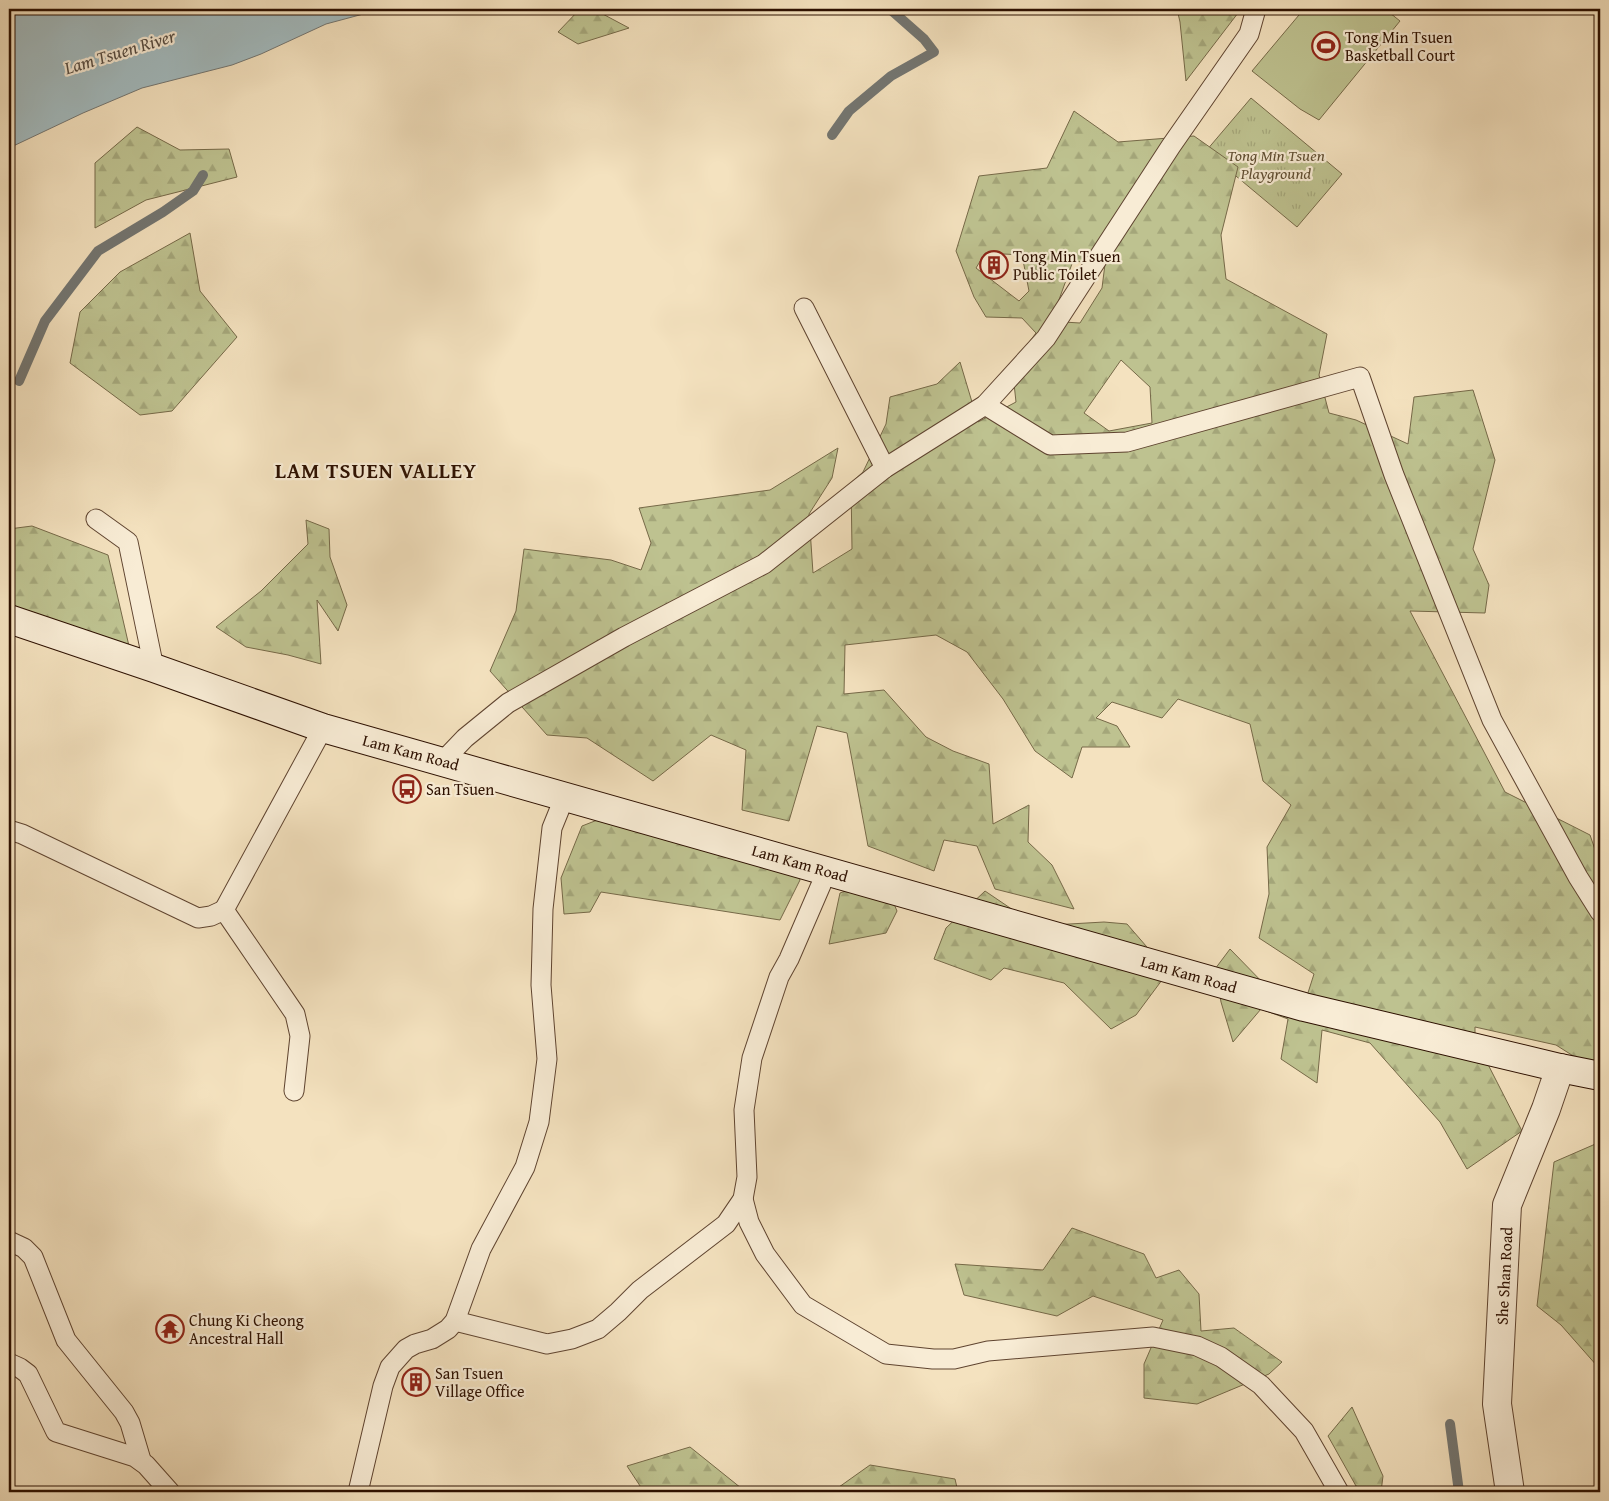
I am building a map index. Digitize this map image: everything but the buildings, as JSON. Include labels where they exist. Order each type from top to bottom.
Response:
[{"type":"main road","name":"Lam Kam Road","points":[[9,619],[323,728],[1304,1007],[1600,1076]]},
{"type":"main road","name":"She Shan Road","points":[[1510,1492],[1498,1404],[1507,1205],[1546,1109],[1560,1068]]},
{"type":"lane","points":[[444,761],[465,738],[508,703],[624,637],[764,564],[885,468],[985,405],[1046,338],[1167,152],[1249,34],[1256,9]]},
{"type":"lane","points":[[804,308],[885,468]]},
{"type":"lane","points":[[985,405],[1050,445],[1127,442],[1360,377],[1394,475],[1492,720],[1578,877],[1600,912]]},
{"type":"lane","points":[[96,519],[128,542],[154,668]]},
{"type":"lane","points":[[9,830],[22,834],[198,918],[211,916],[224,910],[323,728]]},
{"type":"lane","points":[[358,1492],[383,1386],[390,1367],[406,1349],[432,1339],[448,1329],[455,1320],[481,1249],[525,1167],[539,1122],[547,1059],[541,985],[543,909],[552,828],[565,796]]},
{"type":"lane","points":[[455,1320],[547,1344],[572,1339],[598,1329],[640,1290],[726,1224],[742,1199],[747,1177],[744,1110],[752,1058],[779,977],[827,871]]},
{"type":"lane","points":[[224,910],[295,1014],[300,1036],[294,1091]]},
{"type":"lane","points":[[742,1199],[749,1222],[765,1254],[802,1305],[886,1354],[932,1359],[954,1359],[988,1351],[1153,1337],[1197,1346],[1221,1357],[1261,1385],[1304,1431],[1339,1492]]},
{"type":"lane","points":[[9,1241],[24,1248],[36,1262],[66,1340],[124,1412],[130,1423],[140,1460]]},
{"type":"lane","points":[[9,1363],[28,1374],[56,1432],[140,1460],[170,1492]]},
{"type":"green space","points":[[1177,9],[1235,9],[1238,13],[1186,81],[1180,22]]},
{"type":"green space","name":"Tong Min Tsuen Basketball Court","points":[[1304,9],[1385,9],[1400,21],[1319,120],[1300,109],[1252,71]]},
{"type":"green space","points":[[579,10],[599,12],[629,28],[578,44],[558,32]]},
{"type":"green space","name":"Tong Min Tsuen Playground","points":[[1251,98],[1342,174],[1297,227],[1206,151]]},
{"type":"green space","points":[[1074,111],[1118,142],[1194,136],[1238,167],[1221,235],[1226,279],[1327,334],[1319,375],[1329,413],[1356,420],[1408,444],[1414,397],[1473,390],[1495,460],[1473,549],[1489,585],[1485,613],[1410,611],[1505,792],[1590,835],[1600,864],[1600,1073],[1556,1045],[1475,1027],[1475,1039],[1522,1131],[1467,1169],[1440,1122],[1370,1043],[1322,1030],[1317,1083],[1281,1059],[1288,1019],[1261,1009],[1233,1042],[1221,1002],[1215,969],[1230,949],[1268,988],[1306,999],[1314,974],[1259,938],[1269,894],[1267,847],[1291,805],[1263,781],[1250,724],[1178,699],[1162,718],[1112,702],[1096,718],[1117,726],[1130,747],[1082,747],[1072,778],[1035,751],[1003,699],[967,652],[936,635],[845,645],[844,694],[884,690],[926,737],[953,751],[989,764],[993,824],[1029,805],[1028,842],[1052,865],[1074,909],[995,889],[977,846],[944,840],[934,871],[868,846],[847,733],[817,726],[789,821],[742,810],[746,750],[711,735],[653,781],[587,738],[547,735],[490,671],[516,611],[524,549],[611,560],[641,570],[651,543],[639,508],[770,490],[838,448],[832,478],[809,514],[813,573],[852,549],[851,483],[863,472],[886,424],[890,397],[937,384],[960,362],[978,422],[1016,402],[1012,365],[1036,333],[1022,318],[986,317],[974,297],[956,251],[979,176],[1047,168]],"holes":[[[985,253],[1022,255],[1029,291],[1019,301],[976,268]],[[1073,261],[1105,264],[1102,288],[1080,323],[1047,321],[1056,308]],[[1121,360],[1150,387],[1152,423],[1109,431],[1084,413]]]},
{"type":"green space","points":[[137,127],[180,150],[229,149],[237,177],[146,200],[95,228],[95,163]]},
{"type":"green space","points":[[190,233],[200,291],[237,337],[172,411],[140,415],[70,363],[80,312],[120,272]]},
{"type":"green space","points":[[306,520],[329,529],[330,557],[347,605],[338,631],[317,600],[321,664],[246,647],[216,627],[261,591],[308,544]]},
{"type":"green space","points":[[32,526],[108,555],[129,646],[9,608],[9,529]]},
{"type":"green space","points":[[605,817],[794,852],[800,880],[780,920],[601,892],[590,912],[564,914],[561,878],[582,826]]},
{"type":"green space","points":[[883,878],[897,911],[886,933],[829,944],[840,893]]},
{"type":"green space","points":[[985,891],[1019,914],[1052,925],[1104,922],[1127,924],[1153,954],[1165,976],[1136,1015],[1111,1029],[1064,983],[1004,968],[991,980],[934,959],[946,928]]},
{"type":"green space","points":[[1600,1142],[1600,1366],[1598,1367],[1561,1325],[1537,1306],[1554,1162]]},
{"type":"green space","points":[[1072,1228],[1144,1254],[1156,1278],[1179,1270],[1199,1294],[1201,1331],[1234,1328],[1282,1362],[1269,1374],[1197,1404],[1144,1398],[1144,1364],[1163,1320],[1093,1296],[1057,1316],[964,1295],[955,1264],[1043,1270]]},
{"type":"green space","points":[[1352,1407],[1383,1476],[1381,1492],[1371,1492],[1356,1486],[1328,1436]]},
{"type":"green space","points":[[690,1447],[746,1492],[644,1492],[627,1466]]},
{"type":"green space","points":[[870,1465],[955,1479],[958,1492],[832,1492]]},
{"type":"water","name":"Lam Tsuen River","points":[[382,9],[326,24],[261,54],[232,65],[142,88],[9,148],[9,10]]},
{"type":"waterway","points":[[832,135],[849,111],[891,76],[934,52],[924,39],[890,9]]},
{"type":"waterway","points":[[19,381],[45,321],[98,251],[163,212],[193,191],[203,175]]},
{"type":"waterway","points":[[1450,1424],[1459,1492]]},
{"type":"place","name":"Tong Min Tsuen Basketball Court","points":[[1326,46]]},
{"type":"place","name":"Tong Min Tsuen Public Toilet","points":[[994,265]]},
{"type":"place","name":"San Tsuen","points":[[407,789]]},
{"type":"place","name":"Chung Ki Cheong Ancestral Hall","points":[[170,1329]]},
{"type":"place","name":"San Tsuen Village Office","points":[[416,1382]]},
{"type":"district","name":"LAM TSUEN VALLEY","points":[[376,471]]}]
